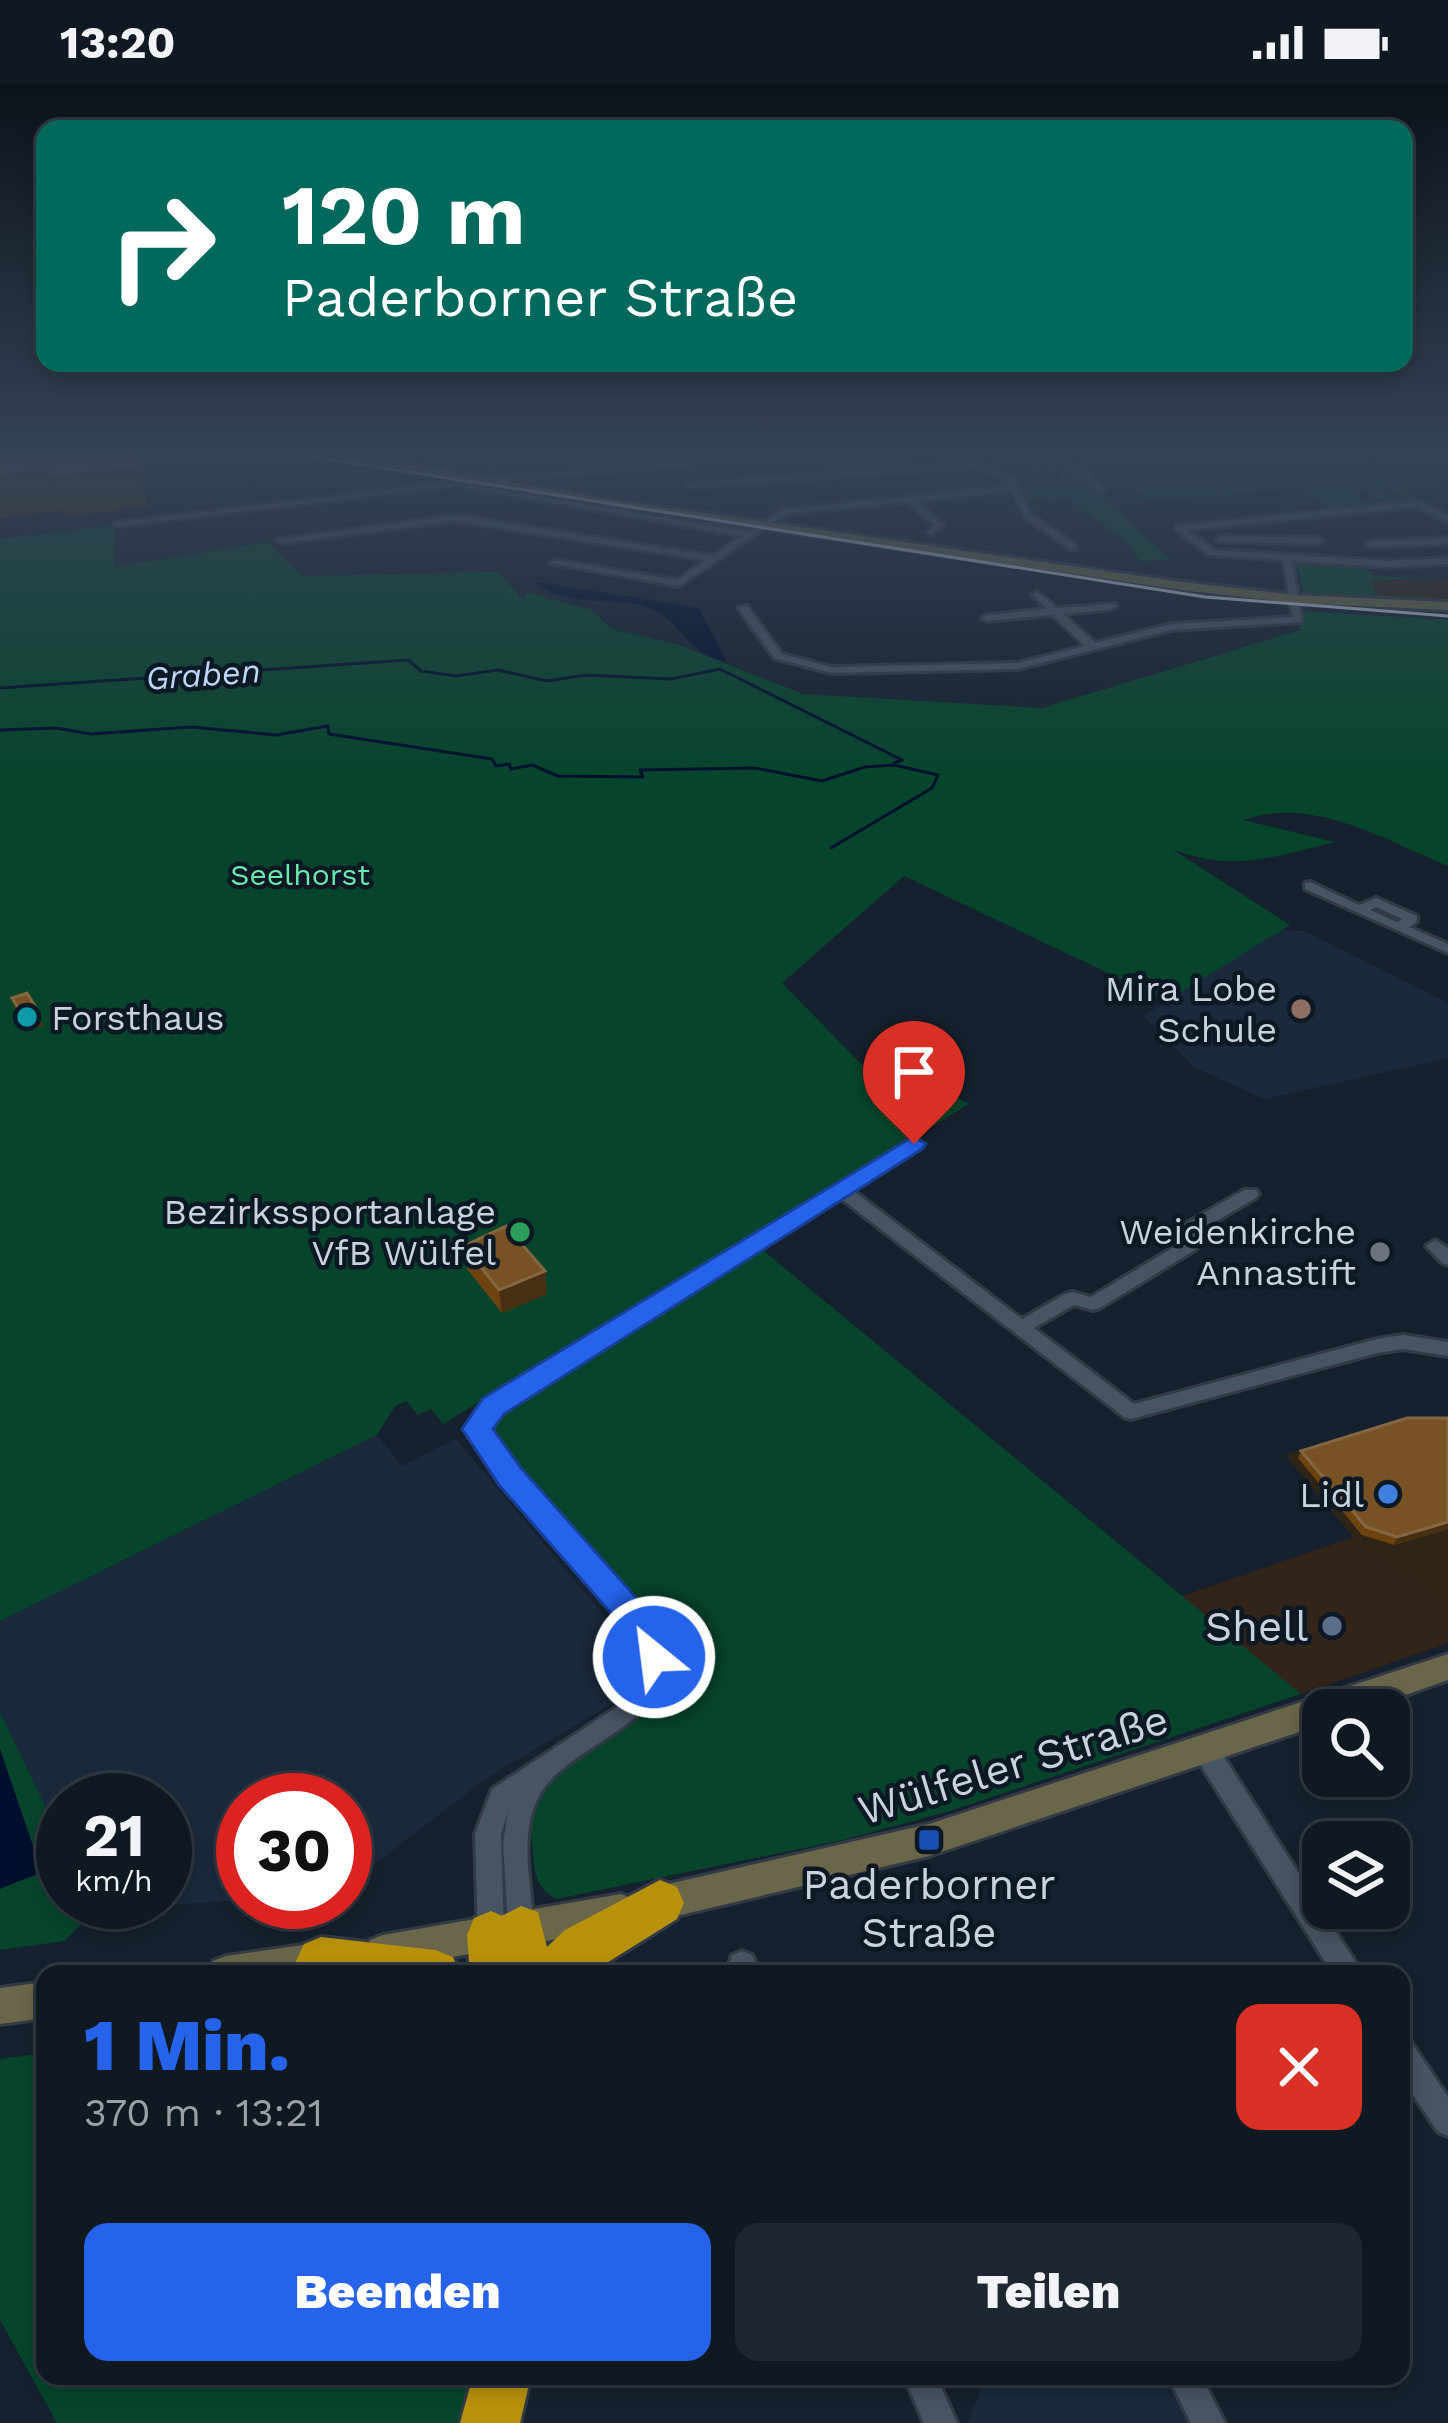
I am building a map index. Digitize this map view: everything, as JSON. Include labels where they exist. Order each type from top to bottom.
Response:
[{"type":"highway","points":[[563,1965],[582,1947],[660,1904]]},
{"type":"highway","points":[[321,1960],[362,1965]]},
{"type":"highway","points":[[490,2423],[500,2385]]},
{"type":"highway","points":[[511,2423],[518,2385]]},
{"type":"main road","points":[[1056,565],[1295,599],[1448,606]]},
{"type":"main road","name":"Wülfeler Straße","points":[[1384,1689],[1448,1667]]},
{"type":"main road","name":"Wülfeler Straße","points":[[287,1965],[508,1953],[660,1904],[929,1840],[1302,1717]]},
{"type":"main road","points":[[0,2006],[36,2001]]},
{"type":"street","points":[[568,565],[679,583],[708,565]]},
{"type":"street","points":[[743,608],[778,656],[815,669],[1018,667],[1189,624],[1298,620],[1288,565]]},
{"type":"street","points":[[1037,595],[1094,648]]},
{"type":"street","points":[[987,618],[1112,606]]},
{"type":"street","points":[[1076,635],[1108,643]]},
{"type":"street","points":[[1310,886],[1359,910],[1376,902],[1412,920],[1400,926],[1448,949]]},
{"type":"street","points":[[508,1953],[517,1813],[554,1757],[631,1710],[645,1694],[654,1657],[651,1639],[487,1449],[477,1429],[493,1406],[844,1192],[914,1144]]},
{"type":"street","points":[[844,1192],[1124,1409],[1137,1412],[1377,1346],[1403,1342],[1448,1349]]},
{"type":"street","points":[[1020,1328],[1072,1298],[1093,1304],[1189,1246],[1184,1232],[1250,1194]]},
{"type":"street","points":[[1206,1751],[1343,1965]]},
{"type":"street","points":[[1410,2065],[1448,2122]]},
{"type":"street","points":[[924,2385],[941,2423]]},
{"type":"street","points":[[1189,2385],[1209,2423]]},
{"type":"shaded area","points":[[1448,579],[1448,600],[1423,602],[1377,600],[1370,580]]},
{"type":"shaded area","points":[[532,581],[699,608],[726,661],[704,653],[650,608],[559,595]]},
{"type":"shaded area","name":"Mira Lobe Schule","points":[[1281,930],[1304,931],[1448,1003],[1448,1058],[1264,1099],[1194,1067],[1143,1016]]},
{"type":"shaded area","name":"Lidl","points":[[1400,1421],[1448,1421],[1448,1608],[1353,1537],[1285,1455]]},
{"type":"shaded area","points":[[377,1435],[402,1466],[456,1439],[622,1637],[631,1657],[624,1689],[611,1704],[488,1777],[372,1866],[372,1773],[216,1773],[216,1902],[192,1903],[192,1773],[36,1773],[36,1787],[0,1712],[0,1621]]},
{"type":"shaded area","name":"Shell","points":[[1353,1537],[1448,1608],[1448,1643],[1315,1689],[1302,1689],[1301,1694],[1180,1597]]},
{"type":"shaded area","points":[[0,1749],[36,1854],[36,1874],[0,1889]]},
{"type":"shaded area","points":[[982,2385],[1180,2385],[1200,2423],[968,2423]]},
{"type":"green space","name":"Seelhorst","points":[[0,565],[292,565],[303,576],[498,572],[523,600],[527,592],[591,610],[613,630],[676,644],[803,694],[1042,708],[1301,630],[1298,611],[1448,620],[1448,866],[1374,833],[1296,813],[1243,820],[1335,842],[1234,861],[1172,849],[1290,925],[1167,1001],[904,876],[782,983],[908,1112],[945,1091],[969,1104],[443,1424],[431,1409],[418,1415],[406,1401],[395,1406],[377,1435],[0,1621]]},
{"type":"green space","points":[[1297,565],[1434,565],[1367,569],[1375,576],[1448,579],[1371,580],[1377,600],[1304,595]]},
{"type":"green space","points":[[759,1247],[1301,1694],[950,1811],[839,1841],[556,1899],[550,1895],[536,1874],[531,1834],[531,1815],[541,1787],[561,1767],[634,1721],[652,1699],[661,1670],[656,1630],[486,1428],[499,1409]]},
{"type":"green space","points":[[0,1712],[36,1787],[36,1929],[76,1929],[64,1941],[0,1950]]},
{"type":"green space","points":[[36,2054],[36,2385],[477,2385],[459,2423],[57,2423],[0,2320],[0,2059]]},
{"type":"building","points":[[27,993],[38,1011],[23,1016],[12,998]]},
{"type":"building","points":[[506,1226],[545,1271],[499,1290],[464,1246]]},
{"type":"building","name":"Lidl","points":[[1407,1418],[1448,1418],[1448,1522],[1397,1537],[1366,1527],[1301,1451]]},
{"type":"waterway","name":"Graben","points":[[0,688],[408,660],[421,671],[456,676],[498,670],[547,681],[586,675],[671,679],[720,669],[902,760],[894,763]]},
{"type":"waterway","points":[[0,730],[56,728],[91,734],[191,727],[276,735],[328,726],[329,734],[492,759],[496,766],[509,764],[511,769],[532,765],[558,776],[643,777],[640,770],[755,768],[822,781],[865,767],[894,765],[938,775],[932,788],[831,848]]},
{"type":"tram line","points":[[1002,565],[1205,597],[1448,616]]},
{"type":"place","name":"Mira Lobe Schule","points":[[1301,1009]]},
{"type":"place","name":"Forsthaus","points":[[27,1017]]},
{"type":"place","name":"Bezirkssportanlage VfB Wülfel","points":[[520,1232]]},
{"type":"place","name":"Weidenkirche Annastift","points":[[1380,1252]]},
{"type":"place","name":"Lidl","points":[[1388,1494]]},
{"type":"place","name":"Shell","points":[[1332,1626]]},
{"type":"place","name":"Paderborner Straße","points":[[929,1840]]},
{"type":"route","points":[[654,1657],[651,1639],[635,1617],[510,1477],[477,1429],[493,1406],[844,1192],[914,1144]]}]
